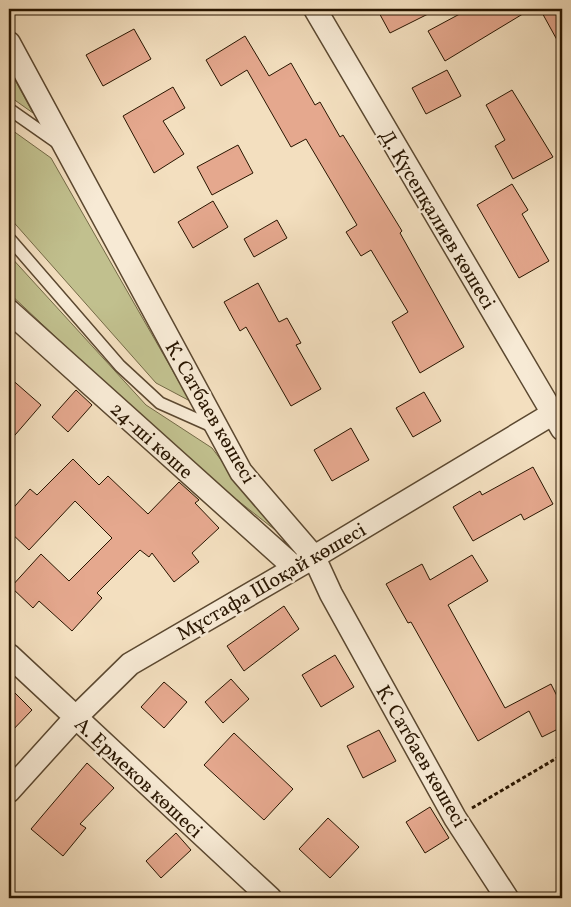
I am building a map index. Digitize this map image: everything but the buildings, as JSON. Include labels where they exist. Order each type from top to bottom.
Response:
[{"type":"street","name":"Д. Күсепқалиев көшесі","points":[[315,9],[559,416]]},
{"type":"street","name":"К. Сатбаев көшесі","points":[[9,43],[241,472],[314,557],[331,594],[455,818],[507,898]]},
{"type":"street","name":"24-ші көше","points":[[9,312],[294,568]]},
{"type":"street","name":"Мұстафа Шоқай көшесі","points":[[9,791],[76,718],[130,664],[559,416]]},
{"type":"street","name":"А. Ермеков көшесі","points":[[9,655],[270,898]]},
{"type":"lane","points":[[9,109],[66,149]]},
{"type":"lane","points":[[9,238],[120,366],[160,403],[218,428]]},
{"type":"path","points":[[455,818],[562,755]]},
{"type":"shaded area","points":[[9,69],[33,113],[9,96]]},
{"type":"shaded area","points":[[9,128],[51,158],[190,401],[156,383],[9,217]]},
{"type":"shaded area","points":[[9,255],[146,405],[212,448],[251,500],[284,537],[189,462],[9,293]]}]
